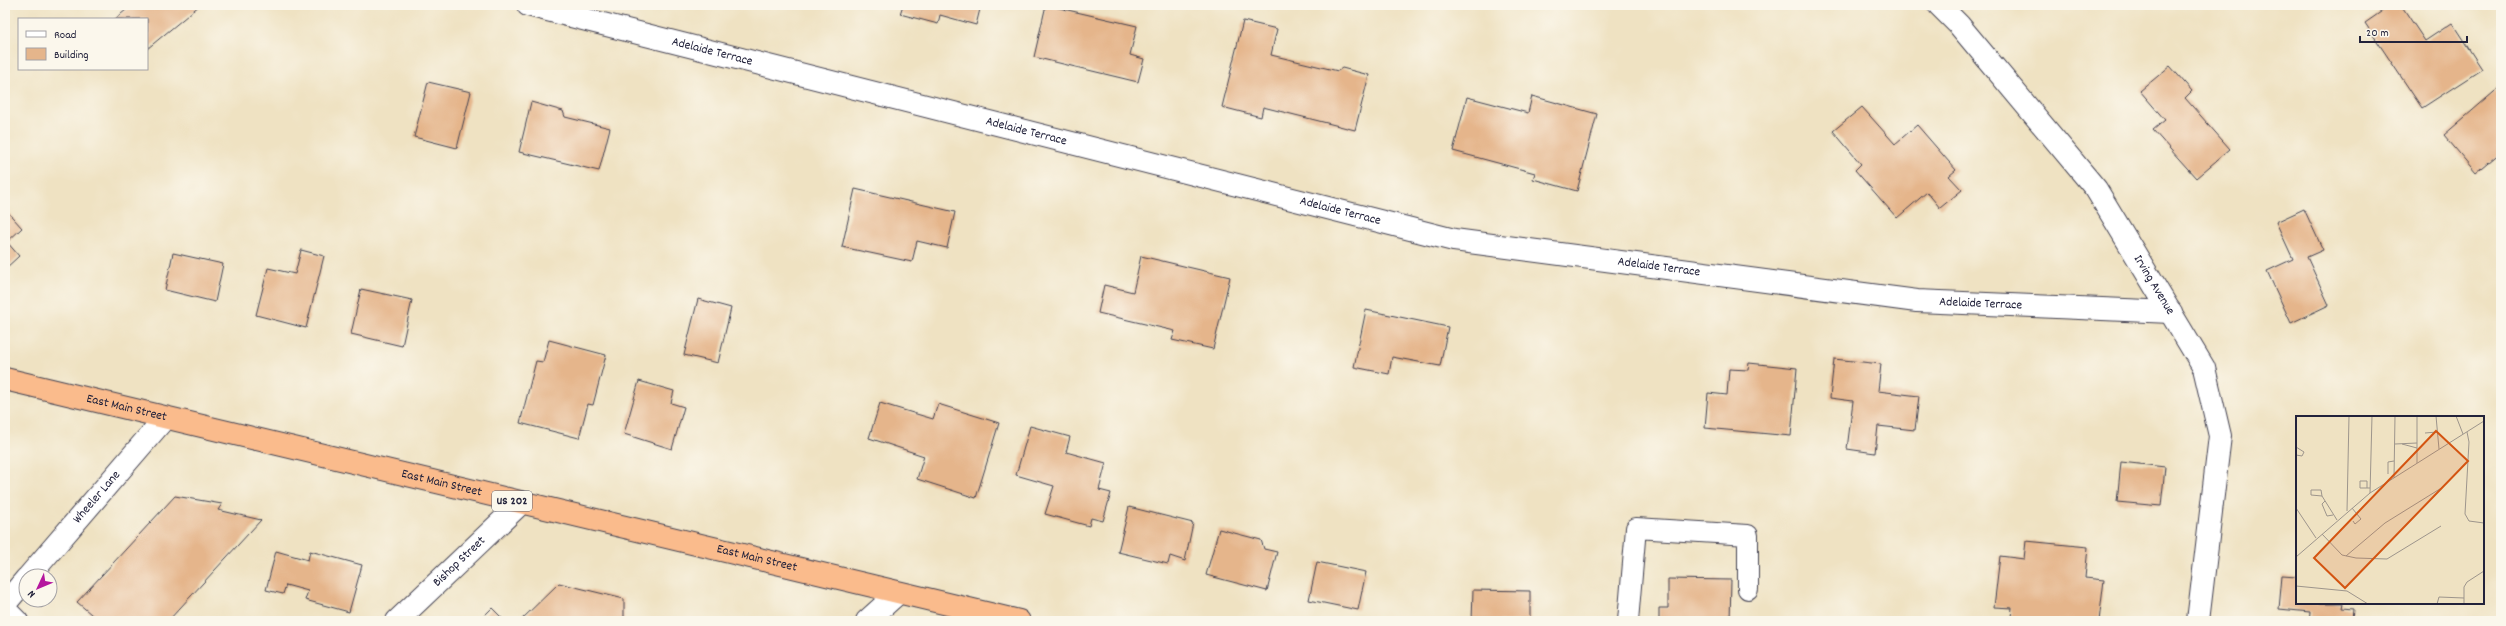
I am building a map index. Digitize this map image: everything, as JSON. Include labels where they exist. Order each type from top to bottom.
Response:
[{"type":"highway","name":"East Main Street","points":[[5,379],[164,419],[1019,621]]},
{"type":"street","name":"Adelaide Terrace","points":[[528,5],[1454,240],[1917,301],[2171,312]]},
{"type":"street","name":"Irving Avenue","points":[[1939,5],[1959,25],[2096,189],[2204,368],[2220,436],[2198,621]]},
{"type":"street","name":"Wheeler Lane","points":[[36,568],[164,419]]},
{"type":"street","name":"Bishop Street","points":[[397,621],[520,503]]},
{"type":"street","points":[[5,604],[18,589]]},
{"type":"street","points":[[867,621],[898,592]]},
{"type":"lane","points":[[1628,621],[1636,528],[1748,534],[1748,589]]},
{"type":"lane","points":[[5,608],[18,621]]},
{"type":"building","points":[[132,5],[200,5],[148,48],[148,18],[116,18]]},
{"type":"building","points":[[903,5],[981,5],[976,25],[940,15],[938,24],[900,14]]},
{"type":"building","points":[[1046,5],[1137,26],[1130,55],[1144,59],[1138,82],[1034,57]]},
{"type":"building","points":[[2391,5],[2401,5],[2425,41],[2452,23],[2482,69],[2422,108],[2365,23]]},
{"type":"building","points":[[1243,21],[1277,29],[1271,55],[1338,71],[1342,68],[1369,75],[1355,130],[1263,107],[1261,117],[1222,107]]},
{"type":"building","points":[[2170,66],[2192,91],[2185,98],[2230,149],[2196,178],[2153,130],[2165,120],[2140,91]]},
{"type":"building","points":[[428,82],[471,92],[457,148],[414,137]]},
{"type":"building","points":[[2501,86],[2501,152],[2476,173],[2444,135]]},
{"type":"building","points":[[1532,96],[1597,114],[1577,191],[1533,179],[1535,173],[1453,151],[1467,97],[1528,113]]},
{"type":"building","points":[[531,102],[563,111],[565,117],[610,128],[599,171],[519,152]]},
{"type":"building","points":[[1862,107],[1895,144],[1917,125],[1956,170],[1949,176],[1962,190],[1940,208],[1927,192],[1897,218],[1855,170],[1861,164],[1833,131]]},
{"type":"building","points":[[855,189],[955,212],[947,248],[917,241],[912,262],[842,247]]},
{"type":"building","points":[[5,209],[22,228],[7,242],[19,256],[5,269]]},
{"type":"building","points":[[2304,209],[2323,250],[2307,257],[2329,305],[2291,323],[2267,271],[2293,259],[2276,222]]},
{"type":"building","points":[[301,250],[324,256],[306,328],[256,315],[268,268],[295,274]]},
{"type":"building","points":[[173,253],[223,264],[215,302],[165,290]]},
{"type":"building","points":[[1141,256],[1230,277],[1213,349],[1172,340],[1175,331],[1098,313],[1104,285],[1133,292]]},
{"type":"building","points":[[361,289],[412,300],[402,346],[351,334]]},
{"type":"building","points":[[698,299],[731,308],[718,363],[684,355]]},
{"type":"building","points":[[1366,310],[1448,327],[1440,366],[1392,357],[1389,374],[1354,367]]},
{"type":"building","points":[[549,340],[606,355],[593,405],[588,404],[579,438],[520,423],[536,361],[543,362]]},
{"type":"building","points":[[1834,359],[1881,364],[1878,391],[1919,396],[1915,430],[1878,426],[1875,453],[1847,449],[1853,401],[1830,398]]},
{"type":"building","points":[[1749,363],[1797,368],[1791,436],[1705,428],[1708,393],[1727,395],[1729,369],[1748,370]]},
{"type":"building","points":[[639,381],[674,391],[671,403],[684,407],[672,449],[624,434]]},
{"type":"building","points":[[880,403],[933,419],[938,404],[999,423],[976,498],[917,479],[924,456],[869,438]]},
{"type":"building","points":[[1030,426],[1070,437],[1066,452],[1106,463],[1099,490],[1111,493],[1103,521],[1091,518],[1089,526],[1045,514],[1054,486],[1016,475]]},
{"type":"building","points":[[2121,462],[2165,467],[2161,506],[2117,502]]},
{"type":"building","points":[[175,496],[222,504],[218,510],[261,520],[168,621],[99,621],[77,602]]},
{"type":"building","points":[[1129,507],[1193,523],[1185,561],[1170,556],[1168,564],[1118,552]]},
{"type":"building","points":[[1219,529],[1261,540],[1264,549],[1277,552],[1267,591],[1206,575]]},
{"type":"building","points":[[2026,541],[2088,547],[2085,578],[2104,580],[2099,621],[2045,621],[2011,617],[2012,608],[1994,607],[2000,556],[2024,559]]},
{"type":"building","points":[[276,551],[308,560],[310,551],[362,565],[349,612],[305,600],[308,591],[286,585],[283,594],[266,590]]},
{"type":"building","points":[[1317,562],[1366,572],[1358,610],[1309,600]]},
{"type":"building","points":[[2282,576],[2296,577],[2296,604],[2343,604],[2342,608],[2353,609],[2352,621],[2309,621],[2310,612],[2279,609]]},
{"type":"building","points":[[1668,579],[1731,580],[1730,621],[1659,621],[1659,608],[1668,608]]},
{"type":"building","points":[[559,583],[624,599],[624,620],[520,621]]},
{"type":"building","points":[[1473,590],[1530,591],[1530,621],[1472,621]]},
{"type":"building","points":[[492,608],[505,621],[479,621]]}]
